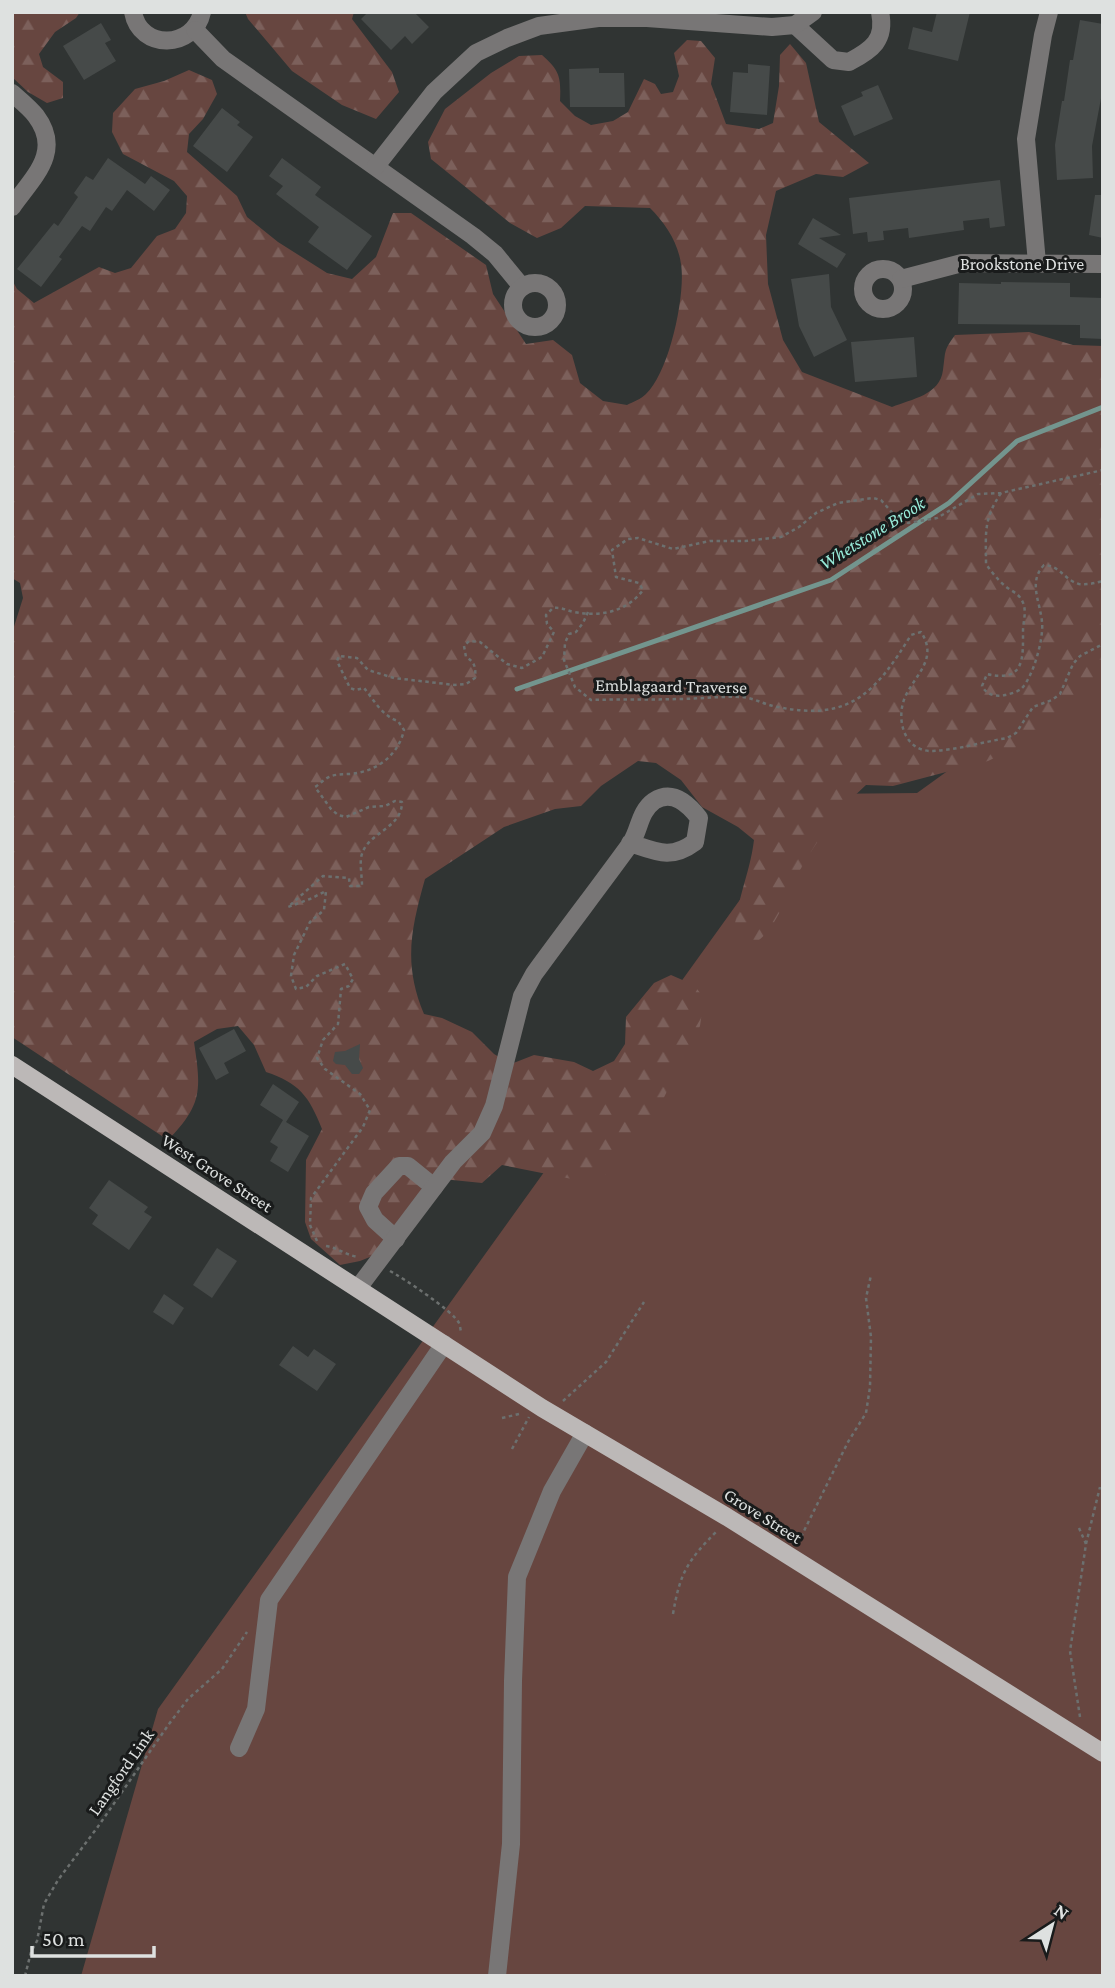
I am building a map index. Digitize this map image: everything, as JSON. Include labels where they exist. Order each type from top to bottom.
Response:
[{"type":"main road","name":"West Grove Street","points":[[12,1065],[401,1315]]},
{"type":"main road","name":"Grove Street","points":[[401,1315],[542,1408],[730,1519],[1103,1753]]},
{"type":"street","points":[[133,12],[140,29],[161,41],[173,41],[195,30],[202,12]]},
{"type":"street","points":[[376,166],[434,92],[477,53],[539,26],[598,18],[647,18],[772,27],[795,25],[813,12]]},
{"type":"street","points":[[795,25],[833,60],[849,62],[876,43],[883,27],[880,12]]},
{"type":"street","points":[[1037,263],[1026,139],[1042,35],[1049,12]]},
{"type":"street","points":[[195,30],[223,59],[376,166],[495,254],[522,287]]},
{"type":"street","points":[[12,93],[36,116],[47,139],[46,159],[12,207]]},
{"type":"street","name":"Brookstone Drive","points":[[901,279],[962,263],[1103,264]]},
{"type":"street","points":[[358,1288],[453,1161],[482,1133],[494,1106],[522,996],[534,974],[630,843]]},
{"type":"street","points":[[396,1239],[375,1220],[368,1207],[374,1193],[399,1166],[408,1166],[434,1188]]},
{"type":"street","points":[[239,1748],[256,1709],[269,1600],[444,1344]]},
{"type":"street","points":[[497,1976],[511,1844],[517,1577],[552,1491],[585,1433]]},
{"type":"path","points":[[444,1344],[461,1336],[459,1324],[452,1314],[402,1277],[362,1258],[321,1245],[310,1225],[311,1198],[363,1127],[370,1110],[360,1094],[325,1069],[317,1058],[323,1040],[338,1024],[341,989],[349,986],[353,979],[345,964],[317,976],[306,987],[296,989],[291,976],[294,956],[306,928],[324,909],[326,891],[288,906],[323,876],[349,878],[350,886],[362,886],[361,855],[379,833],[397,821],[402,809],[402,802],[395,801],[385,806],[369,807],[346,817],[338,815],[315,787],[330,776],[358,773],[379,766],[397,746],[404,730],[398,721],[383,712],[364,688],[350,688],[337,661],[339,656],[357,657],[368,670],[394,678],[429,684],[466,684],[475,678],[476,668],[472,660],[466,657],[464,646],[469,641],[480,642],[507,664],[522,668],[542,657],[554,632],[547,624],[546,615],[553,608],[562,607],[573,612],[615,612],[635,601],[643,590],[639,583],[616,577],[612,560],[612,550],[628,539],[638,538],[673,549],[710,541],[781,537],[816,513],[838,503],[873,498],[881,500],[896,517],[908,523],[937,518],[978,494],[1001,493],[1103,470]]},
{"type":"path","points":[[1001,493],[989,511],[986,564],[1003,585],[1021,599],[1026,618],[1023,627],[1023,660],[1018,669],[1000,677],[988,674],[982,686],[985,692],[997,696],[1012,693],[1020,690],[1026,681],[1038,652],[1042,632],[1035,592],[1038,572],[1044,565],[1054,566],[1070,580],[1080,584],[1103,582]]},
{"type":"path","name":"Emblagaard Traverse","points":[[588,612],[576,632],[569,634],[565,643],[564,660],[575,687],[591,700],[724,696],[747,697],[776,707],[806,711],[828,710],[857,701],[866,694],[895,662],[911,635],[921,632],[926,640],[926,660],[918,679],[905,695],[902,716],[904,736],[911,744],[930,751],[1016,733],[1032,707],[1060,694],[1073,664],[1080,656],[1103,644]]},
{"type":"path","points":[[789,1558],[848,1442],[866,1413],[870,1387],[871,1337],[866,1298],[871,1275]]},
{"type":"path","points":[[512,1449],[528,1418],[542,1408],[564,1401],[606,1362],[643,1302]]},
{"type":"path","points":[[1077,1694],[1070,1650],[1086,1544],[1100,1487]]},
{"type":"path","points":[[673,1614],[678,1584],[686,1567],[696,1552],[730,1519]]},
{"type":"path","points":[[1079,1528],[1086,1544]]},
{"type":"path","name":"Langford Link","points":[[24,1976],[37,1941],[44,1904],[58,1880],[188,1699],[222,1669],[247,1632]]},
{"type":"green space","points":[[12,12],[80,12],[76,18],[55,32],[39,54],[43,67],[63,82],[63,98],[47,103],[28,92],[12,77]]},
{"type":"green space","points":[[245,12],[354,12],[352,19],[392,72],[399,92],[376,119],[342,105],[292,71]]},
{"type":"green space","points":[[687,40],[701,41],[715,58],[711,84],[726,124],[759,129],[773,123],[779,86],[780,55],[790,44],[806,63],[819,122],[869,163],[843,177],[816,174],[776,191],[766,235],[768,284],[783,340],[802,372],[892,407],[924,395],[937,385],[947,348],[955,335],[1029,332],[1073,345],[1103,346],[1103,686],[1072,701],[1025,743],[988,761],[893,786],[866,785],[838,814],[814,847],[766,933],[744,947],[734,940],[735,927],[754,840],[738,827],[702,807],[681,780],[656,763],[638,761],[601,786],[581,806],[555,809],[504,827],[425,879],[411,946],[413,979],[424,1014],[442,1018],[472,1032],[494,1054],[511,1064],[534,1055],[574,1062],[593,1071],[614,1061],[625,1044],[626,1017],[654,983],[671,975],[694,985],[704,998],[700,1026],[645,1135],[607,1174],[577,1180],[502,1165],[482,1183],[423,1177],[421,1192],[392,1248],[360,1261],[340,1265],[311,1239],[305,1222],[306,1160],[322,1129],[302,1092],[287,1081],[266,1072],[254,1045],[238,1026],[217,1029],[194,1042],[198,1072],[197,1095],[188,1116],[168,1140],[12,1037],[12,633],[23,598],[20,583],[12,578],[12,280],[17,289],[34,303],[99,267],[115,273],[131,268],[157,236],[175,229],[186,213],[187,196],[174,181],[123,154],[112,132],[113,113],[135,89],[189,70],[212,80],[217,94],[203,119],[189,134],[187,152],[237,196],[247,217],[278,242],[327,273],[352,279],[376,257],[393,213],[411,213],[486,265],[493,294],[526,344],[553,340],[572,355],[580,383],[603,401],[627,405],[644,396],[654,384],[668,352],[678,313],[681,264],[674,241],[661,220],[650,208],[585,206],[561,228],[537,238],[510,223],[431,159],[428,142],[445,109],[491,73],[519,56],[542,55],[548,61],[558,75],[560,101],[575,116],[591,125],[613,121],[628,112],[644,79],[655,84],[661,94],[673,92],[679,76],[674,53]]},
{"type":"green space","points":[[1103,659],[1103,1976],[81,1976],[158,1709],[816,794],[917,793]]},
{"type":"building","points":[[368,12],[414,12],[429,27],[412,44],[405,36],[391,50],[361,19]]},
{"type":"building","points":[[937,12],[970,12],[958,61],[908,49],[913,27],[932,32]]},
{"type":"building","points":[[1080,20],[1103,24],[1103,88],[1092,146],[1093,178],[1057,180],[1055,145]]},
{"type":"building","points":[[101,23],[111,40],[105,43],[116,61],[84,80],[63,46]]},
{"type":"building","points":[[748,64],[770,66],[767,115],[730,112],[733,72],[748,73]]},
{"type":"building","points":[[599,68],[599,73],[624,73],[625,107],[570,107],[569,69]]},
{"type":"building","points":[[878,85],[893,119],[854,136],[841,106],[863,96],[861,92]]},
{"type":"building","points":[[222,108],[240,122],[237,125],[253,137],[227,172],[193,146]]},
{"type":"building","points":[[108,158],[145,184],[151,176],[170,190],[154,211],[127,190],[112,211],[106,207],[90,231],[82,226],[41,287],[17,269],[54,223],[58,226],[78,197],[74,193],[86,176],[93,180]]},
{"type":"building","points":[[282,158],[321,187],[315,195],[372,236],[347,270],[308,242],[319,227],[276,194],[283,186],[269,176]]},
{"type":"building","points":[[1000,180],[1005,226],[990,228],[989,218],[963,221],[964,230],[909,238],[908,228],[883,231],[884,240],[868,242],[867,232],[853,234],[849,198]]},
{"type":"building","points":[[1095,195],[1103,195],[1103,238],[1089,235]]},
{"type":"building","points":[[813,218],[841,235],[819,238],[846,254],[837,268],[798,244]]},
{"type":"building","points":[[829,274],[831,307],[847,340],[814,357],[799,326],[791,279]]},
{"type":"building","points":[[959,283],[1070,283],[1070,297],[1103,298],[1103,339],[1080,338],[1080,325],[958,324]]},
{"type":"building","points":[[914,337],[917,377],[855,382],[851,342]]},
{"type":"building","points":[[234,1029],[246,1051],[224,1063],[229,1073],[216,1080],[199,1048]]},
{"type":"building","points":[[360,1044],[359,1059],[363,1068],[359,1074],[352,1074],[345,1065],[333,1061],[335,1052]]},
{"type":"building","points":[[273,1084],[299,1102],[286,1122],[309,1136],[288,1172],[270,1161],[278,1147],[270,1142],[283,1120],[260,1105]]},
{"type":"building","points":[[109,1180],[148,1207],[144,1212],[152,1217],[129,1250],[92,1224],[98,1215],[89,1208]]},
{"type":"building","points":[[217,1248],[237,1261],[212,1298],[193,1285]]},
{"type":"building","points":[[164,1294],[184,1308],[173,1325],[153,1312]]},
{"type":"building","points":[[293,1346],[308,1357],[314,1349],[336,1364],[317,1391],[279,1365]]},
{"type":"waterway","name":"Whetstone Brook","points":[[517,689],[831,580],[949,503],[1017,441],[1103,407]]}]
